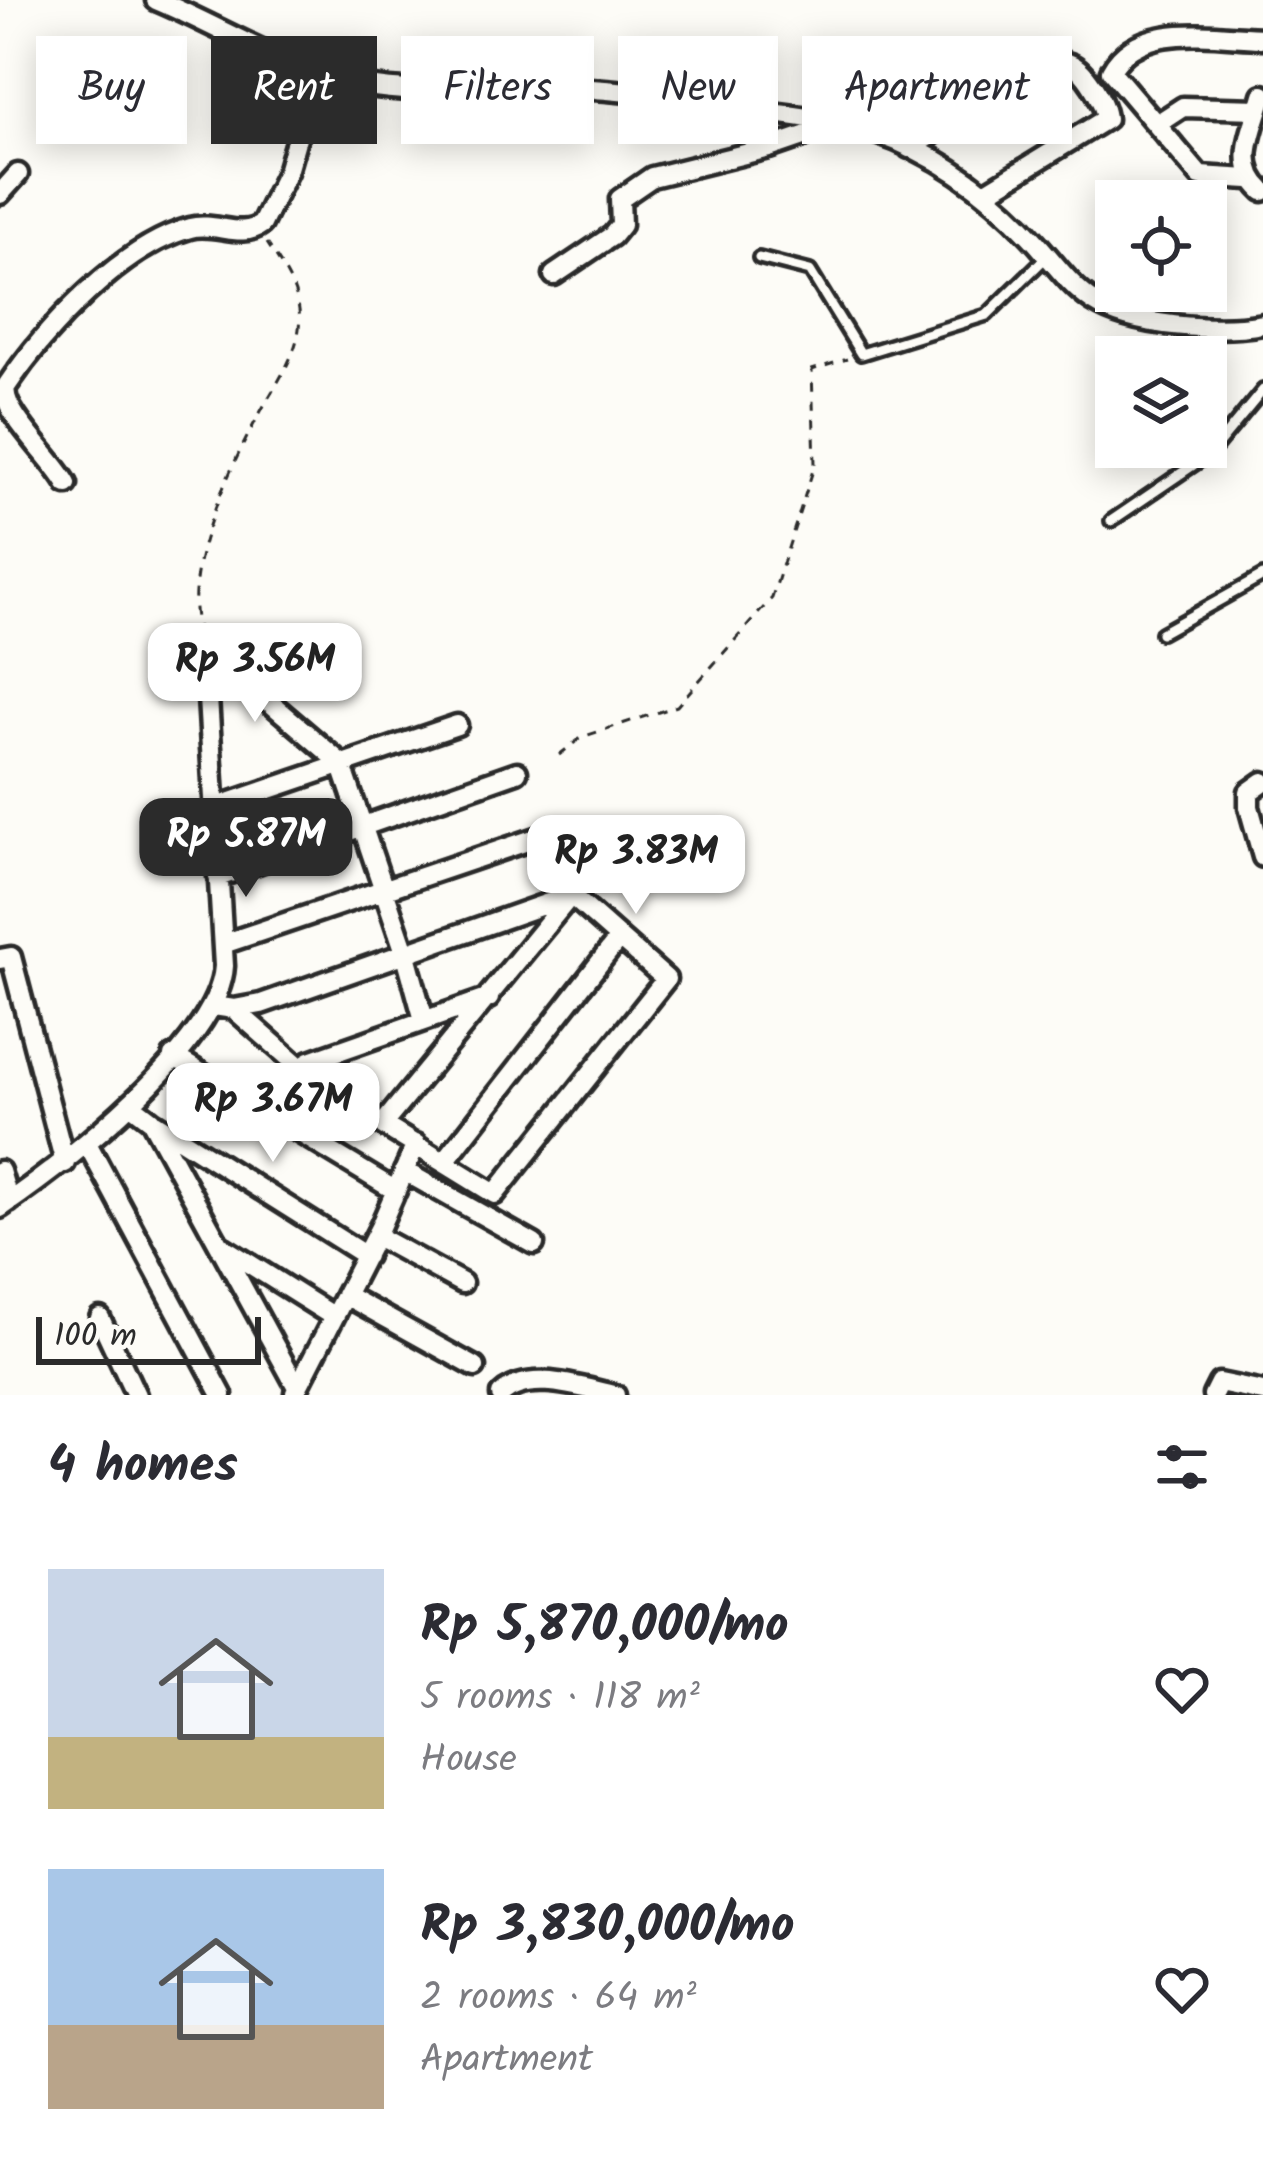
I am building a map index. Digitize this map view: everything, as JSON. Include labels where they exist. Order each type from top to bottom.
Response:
[{"type":"street","points":[[156,0],[232,36]]},
{"type":"street","points":[[1256,185],[1200,176],[1117,78],[1113,65],[1161,36],[1263,38]]},
{"type":"street","points":[[910,148],[1048,66],[1075,65],[1105,106],[1106,118],[985,193]]},
{"type":"street","points":[[377,85],[412,90],[569,88],[802,117]]},
{"type":"street","points":[[1157,124],[1184,107],[1261,102],[1246,159],[1256,185]]},
{"type":"street","points":[[554,275],[612,236],[621,225],[620,199],[642,182],[802,137]]},
{"type":"street","points":[[68,484],[7,408],[3,396],[9,381],[79,302],[138,253],[199,225],[244,232],[258,228],[270,212],[295,144]]},
{"type":"street","points":[[899,144],[949,166],[985,193],[1090,301],[1115,314],[1185,325],[1262,327]]},
{"type":"street","points":[[0,194],[18,173]]},
{"type":"street","points":[[205,647],[341,763],[424,1020]]},
{"type":"street","points":[[205,647],[224,1008],[302,1069],[308,1079],[496,1194],[666,979],[571,896]]},
{"type":"street","points":[[214,808],[457,725]]},
{"type":"street","points":[[218,877],[517,772]]},
{"type":"street","points":[[1263,782],[1249,792],[1263,857]]},
{"type":"street","points":[[223,944],[551,833]]},
{"type":"street","points":[[0,1172],[5,1205],[88,1145],[224,1008],[406,955],[571,896]]},
{"type":"street","points":[[383,1124],[571,896]]},
{"type":"street","points":[[445,1161],[619,938]]},
{"type":"street","points":[[0,958],[11,957],[65,1163]]},
{"type":"street","points":[[302,1069],[310,1061],[489,998]]},
{"type":"street","points":[[173,1056],[396,1191]]},
{"type":"street","points":[[130,1104],[367,1256]]},
{"type":"street","points":[[151,1120],[296,1392]]},
{"type":"street","points":[[296,1392],[367,1256],[416,1144]]},
{"type":"street","points":[[88,1145],[223,1395]]},
{"type":"street","points":[[404,1171],[534,1244]]},
{"type":"street","points":[[376,1236],[462,1282]]},
{"type":"street","points":[[219,1244],[334,1317]]},
{"type":"street","points":[[345,1295],[475,1366]]},
{"type":"street","points":[[100,1318],[136,1395]]},
{"type":"street","points":[[501,1395],[520,1382],[615,1395]]},
{"type":"street","points":[[1213,1395],[1219,1383],[1263,1392]]},
{"type":"lane","points":[[759,258],[810,271],[861,354],[987,315],[1048,255]]},
{"type":"lane","points":[[1111,521],[1211,453],[1263,391]]},
{"type":"lane","points":[[1161,633],[1263,576]]},
{"type":"path","points":[[205,647],[193,603],[199,565],[240,452],[292,355],[299,324],[295,293],[258,228]]},
{"type":"path","points":[[560,755],[582,737],[677,706],[772,598],[815,464],[812,370],[861,354]]}]
